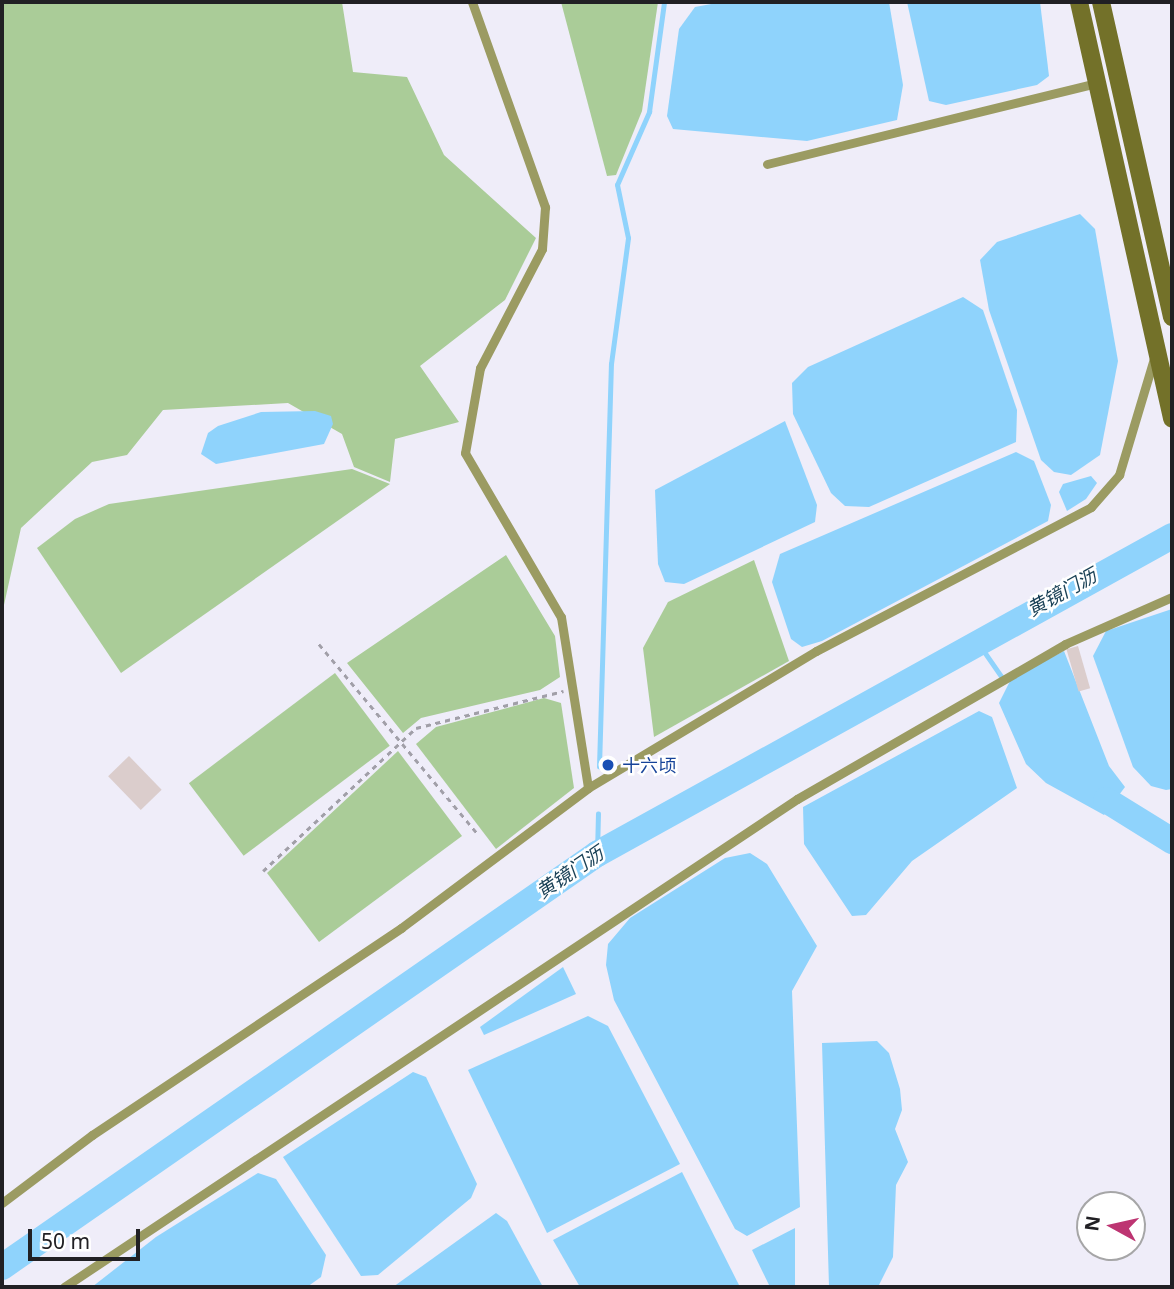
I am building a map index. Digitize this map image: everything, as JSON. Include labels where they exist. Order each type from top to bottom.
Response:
[{"type":"main road","points":[[1079,2],[1170,413]]},
{"type":"main road","points":[[1101,2],[1169,292],[1172,317]]},
{"type":"lane","points":[[472,2],[545,207],[542,249],[480,368],[466,453],[561,617],[588,788]]},
{"type":"lane","points":[[767,164],[1097,83]]},
{"type":"lane","points":[[1150,323],[1172,317]]},
{"type":"lane","points":[[2,1203],[92,1135],[401,928],[588,788],[816,651],[1091,507],[1119,475],[1155,353]]},
{"type":"lane","points":[[64,1287],[797,799],[1065,644],[1172,597]]},
{"type":"path","points":[[319,644],[477,833]]},
{"type":"path","points":[[263,871],[401,743],[439,718],[567,690]]},
{"type":"green space","points":[[2,2],[342,2],[353,72],[407,77],[444,155],[536,238],[505,300],[420,366],[459,422],[395,439],[390,482],[354,467],[342,434],[288,403],[163,410],[127,455],[92,462],[21,528],[2,614]]},
{"type":"green space","points":[[561,2],[658,2],[642,111],[616,175],[607,176]]},
{"type":"green space","points":[[352,469],[390,484],[121,673],[37,548],[75,519],[109,504]]},
{"type":"green space","points":[[506,555],[555,636],[560,677],[540,690],[421,718],[403,733],[347,663]]},
{"type":"green space","points":[[754,560],[789,661],[654,737],[643,648],[668,602]]},
{"type":"green space","points":[[335,673],[390,746],[244,856],[189,783]]},
{"type":"green space","points":[[544,698],[561,703],[574,788],[496,849],[416,744],[436,727]]},
{"type":"green space","points":[[398,751],[462,836],[319,942],[267,873]]},
{"type":"water","points":[[722,2],[889,2],[903,85],[897,120],[807,141],[673,129],[667,116],[679,29],[695,7]]},
{"type":"water","points":[[907,2],[1040,2],[1049,76],[1037,85],[946,105],[929,101]]},
{"type":"water","points":[[1080,214],[1095,229],[1118,361],[1100,455],[1071,475],[1054,472],[1041,460],[989,310],[980,260],[997,242]]},
{"type":"water","points":[[963,297],[983,310],[1017,410],[1016,442],[869,507],[845,506],[831,493],[793,414],[792,383],[808,367]]},
{"type":"water","points":[[315,411],[331,416],[333,424],[324,444],[216,464],[201,454],[208,433],[218,426],[261,412]]},
{"type":"water","points":[[785,421],[817,505],[815,522],[684,584],[665,582],[658,564],[655,490]]},
{"type":"water","points":[[1016,452],[1034,461],[1051,505],[1048,521],[822,641],[802,647],[791,639],[772,582],[780,554]]},
{"type":"water","points":[[1091,476],[1097,483],[1086,499],[1067,511],[1059,492],[1063,484]]},
{"type":"water","points":[[1172,609],[1172,789],[1166,790],[1151,786],[1133,767],[1093,656],[1106,631]]},
{"type":"water","points":[[1064,651],[1109,766],[1125,787],[1104,815],[1046,783],[1026,764],[999,703],[1011,679]]},
{"type":"water","points":[[979,711],[992,717],[1017,788],[912,861],[866,915],[852,916],[804,844],[803,807]]},
{"type":"water","points":[[750,853],[767,864],[817,946],[792,991],[800,1207],[747,1236],[735,1229],[614,1000],[606,965],[608,944],[630,918],[725,858]]},
{"type":"water","points":[[563,967],[576,994],[484,1035],[480,1027]]},
{"type":"water","points":[[588,1016],[608,1026],[680,1164],[547,1233],[468,1070]]},
{"type":"water","points":[[877,1041],[889,1053],[900,1089],[902,1110],[895,1129],[908,1162],[896,1185],[893,1257],[878,1287],[829,1287],[822,1043]]},
{"type":"water","points":[[413,1072],[426,1077],[477,1184],[471,1198],[378,1275],[361,1276],[283,1157]]},
{"type":"water","points":[[682,1172],[740,1287],[580,1287],[553,1240]]},
{"type":"water","points":[[258,1173],[276,1179],[326,1255],[321,1277],[307,1287],[92,1287],[156,1237]]},
{"type":"water","points":[[496,1213],[507,1221],[543,1287],[393,1287]]},
{"type":"water","points":[[795,1228],[795,1287],[770,1287],[752,1250]]},
{"type":"building","points":[[1078,646],[1090,688],[1079,692],[1066,649]]},
{"type":"building","points":[[129,756],[162,790],[141,810],[108,776]]},
{"type":"waterway","points":[[599,767],[611,364],[628,238],[617,185],[649,112],[664,2]]},
{"type":"waterway","name":"黄镜门沥","points":[[2,1267],[597,854],[1172,536]]},
{"type":"waterway","points":[[977,641],[1004,680]]},
{"type":"waterway","points":[[1106,800],[1172,841]]},
{"type":"waterway","points":[[597,854],[598,814]]},
{"type":"place","name":"十六顷","points":[[608,765]]}]
